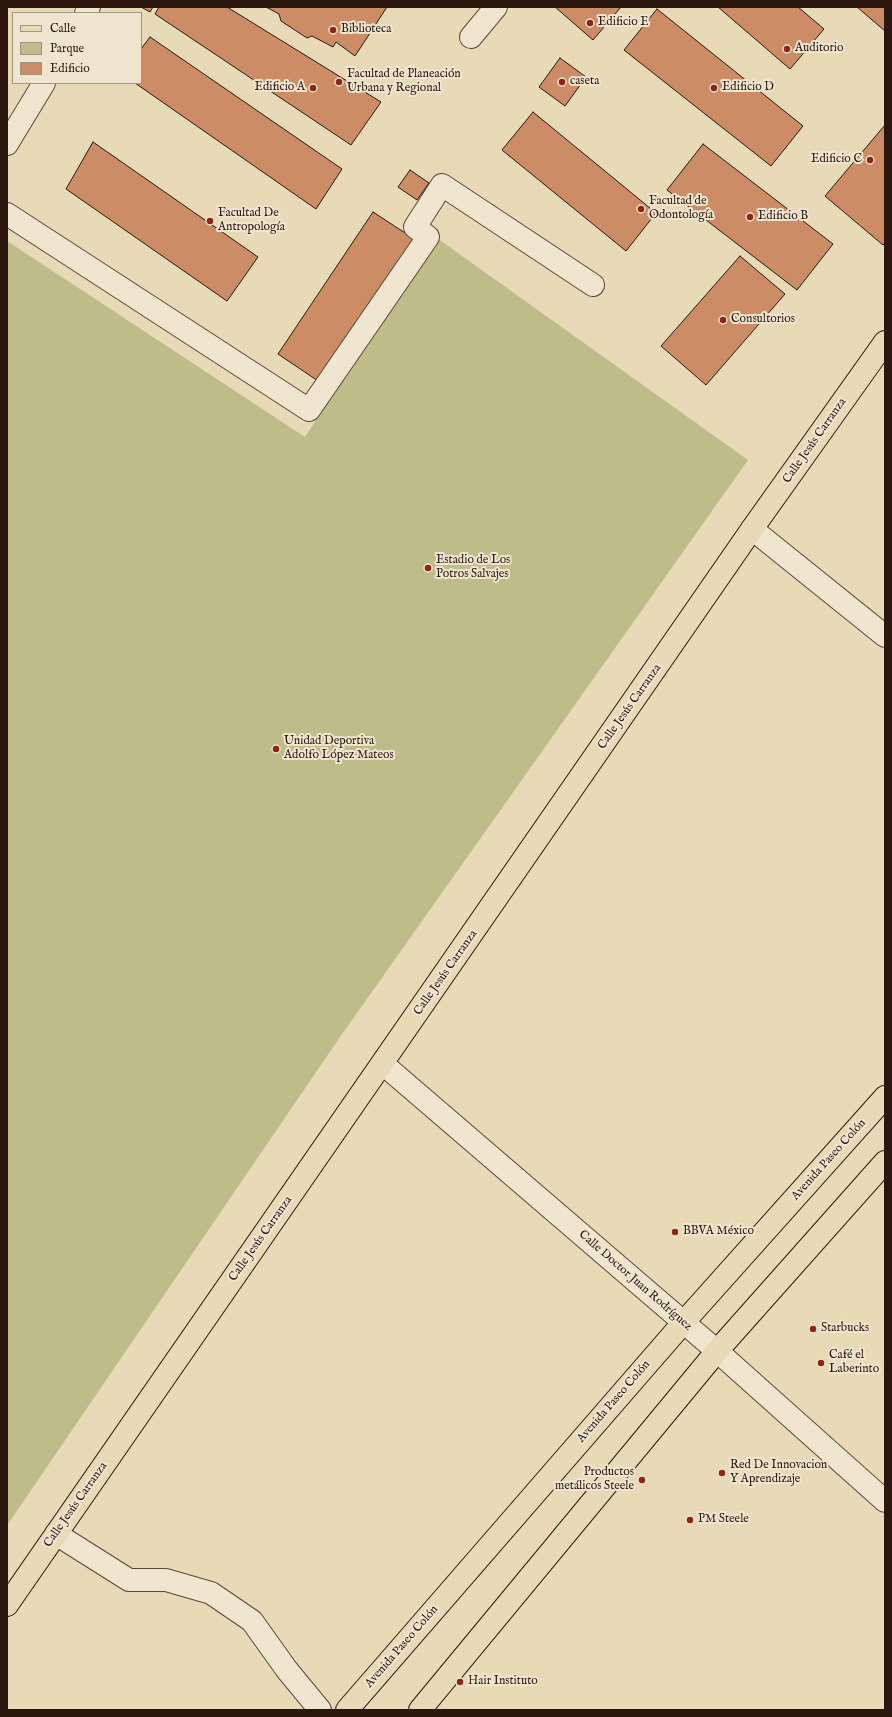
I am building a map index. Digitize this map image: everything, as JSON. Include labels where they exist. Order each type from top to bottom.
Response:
[{"type":"main road","name":"Calle Jesús Carranza","points":[[7,1605],[752,530],[885,342]]},
{"type":"main road","name":"Avenida Paseo Colón","points":[[347,1710],[683,1323],[885,1097]]},
{"type":"main road","points":[[420,1710],[717,1352],[885,1162]]},
{"type":"street","points":[[471,37],[496,7]]},
{"type":"street","points":[[7,144],[43,84]]},
{"type":"street","points":[[7,214],[309,410],[428,236],[415,227],[442,185],[593,285]]},
{"type":"street","points":[[752,530],[885,636]]},
{"type":"street","name":"Calle Doctor Juan Rodríguez","points":[[383,1064],[717,1352],[885,1501]]},
{"type":"street","points":[[56,1534],[129,1580],[166,1580],[212,1593],[252,1621],[287,1670],[320,1710]]},
{"type":"green space","name":"Unidad Deportiva Adolfo López Mateos","points":[[434,236],[748,460],[340,1037],[8,1524],[7,241],[305,437]]},
{"type":"building","points":[[141,7],[153,7],[150,12]]},
{"type":"building","name":"Edificio A","points":[[159,7],[227,7],[381,102],[351,145],[155,14]]},
{"type":"building","name":"Biblioteca","points":[[266,7],[387,7],[355,56],[336,42],[333,47],[312,36],[307,38],[281,21],[279,14]]},
{"type":"building","name":"Edificio E","points":[[555,7],[621,7],[593,40]]},
{"type":"building","name":"Auditorio","points":[[718,7],[798,7],[824,29],[790,69]]},
{"type":"building","points":[[857,7],[885,7],[885,31]]},
{"type":"building","name":"Edificio D","points":[[657,9],[803,126],[771,166],[624,50]]},
{"type":"building","points":[[150,37],[342,169],[316,209],[136,84],[142,84],[142,48]]},
{"type":"building","name":"caseta","points":[[560,58],[586,77],[565,106],[539,87]]},
{"type":"building","points":[[533,112],[656,213],[626,251],[502,150]]},
{"type":"building","name":"Edificio C","points":[[885,125],[885,243],[883,245],[825,196]]},
{"type":"building","points":[[93,142],[258,257],[227,301],[66,189]]},
{"type":"building","name":"Edificio B","points":[[703,144],[833,244],[797,290],[667,190]]},
{"type":"building","points":[[410,170],[429,183],[417,200],[398,187]]},
{"type":"building","points":[[373,212],[416,240],[321,383],[278,354]]},
{"type":"building","name":"Consultorios","points":[[740,256],[785,294],[706,385],[661,346]]},
{"type":"place","name":"Edificio E","points":[[590,23]]},
{"type":"place","name":"Biblioteca","points":[[333,30]]},
{"type":"place","name":"Auditorio","points":[[787,49]]},
{"type":"place","name":"Facultad de Planeación Urbana y Regional","points":[[339,82]]},
{"type":"place","name":"caseta","points":[[562,82]]},
{"type":"place","name":"Edificio A","points":[[313,88]]},
{"type":"place","name":"Edificio D","points":[[714,88]]},
{"type":"place","name":"Edificio C","points":[[870,160]]},
{"type":"place","name":"Facultad de Odontología","points":[[641,209]]},
{"type":"place","name":"Edificio B","points":[[750,217]]},
{"type":"place","name":"Facultad De Antropología","points":[[210,221]]},
{"type":"place","name":"Consultorios","points":[[723,320]]},
{"type":"place","name":"Estadio de Los Potros Salvajes","points":[[428,568]]},
{"type":"place","name":"Unidad Deportiva Adolfo López Mateos","points":[[276,749]]},
{"type":"place","name":"BBVA México","points":[[675,1232]]},
{"type":"place","name":"Starbucks","points":[[813,1329]]},
{"type":"place","name":"Café el Laberinto","points":[[821,1363]]},
{"type":"place","name":"Red De Innovacion Y Aprendizaje","points":[[722,1473]]},
{"type":"place","name":"Productos metálicos Steele","points":[[642,1480]]},
{"type":"place","name":"PM Steele","points":[[690,1520]]},
{"type":"place","name":"Hair Instituto","points":[[460,1682]]}]
